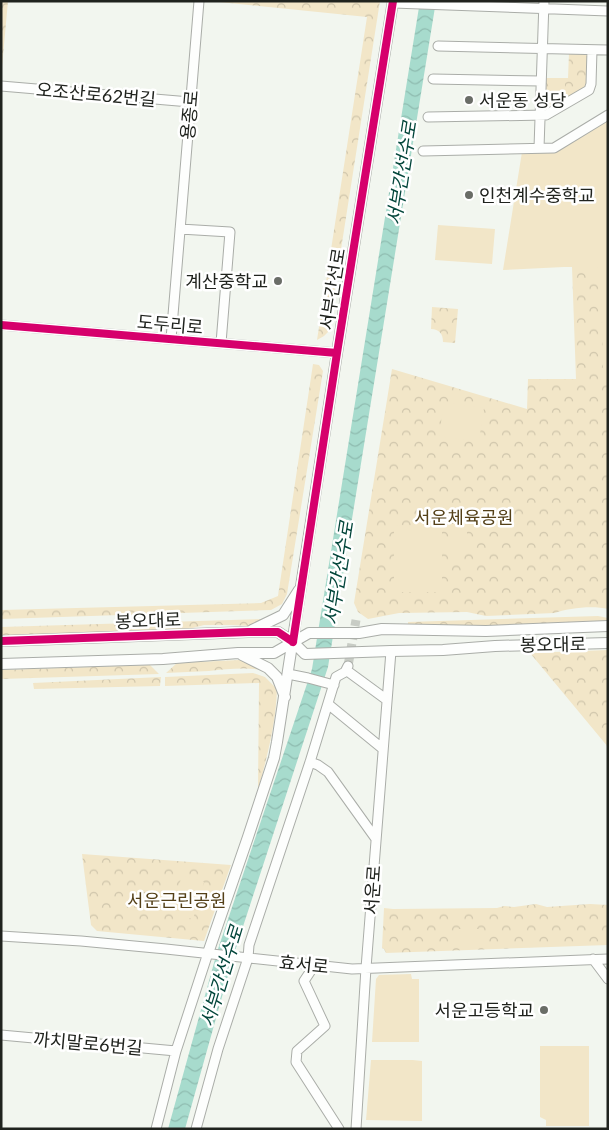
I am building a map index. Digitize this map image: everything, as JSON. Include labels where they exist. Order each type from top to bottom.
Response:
[{"type":"main road","name":"서부간선로","points":[[211,953],[274,758],[285,698],[337,353],[393,2]]},
{"type":"main road","points":[[248,632],[283,615],[302,585]]},
{"type":"main road","name":"봉오대로","points":[[1,664],[163,659],[274,653],[309,633],[345,633],[382,629],[486,631],[608,626]]},
{"type":"main road","name":"봉오대로","points":[[1,640],[278,632],[293,642],[305,654],[608,643]]},
{"type":"main road","points":[[238,654],[268,668],[277,677],[285,698]]},
{"type":"street","name":"용종로","points":[[171,339],[199,1]]},
{"type":"street","points":[[393,2],[440,5],[544,5],[608,11]]},
{"type":"street","points":[[539,148],[544,5]]},
{"type":"street","points":[[438,46],[608,50]]},
{"type":"street","points":[[428,117],[546,115],[589,90],[592,84],[592,50]]},
{"type":"street","points":[[434,79],[541,81]]},
{"type":"street","name":"오조산로62번길","points":[[1,86],[190,102]]},
{"type":"street","points":[[423,151],[554,148],[608,115]]},
{"type":"street","name":"도두리로","points":[[180,229],[230,232],[221,343]]},
{"type":"street","name":"도두리로","points":[[1,325],[337,353]]},
{"type":"street","name":"서운로","points":[[356,1129],[366,968],[391,651]]},
{"type":"street","points":[[196,1129],[243,958],[310,762],[328,704],[332,684],[336,677],[345,672],[347,668],[387,700]]},
{"type":"street","points":[[288,674],[332,684]]},
{"type":"street","points":[[328,704],[383,749]]},
{"type":"street","points":[[310,762],[318,764],[328,772],[376,839]]},
{"type":"street","name":"효서로","points":[[1,936],[81,941],[352,968],[608,959]]},
{"type":"street","points":[[156,1129],[176,1051],[211,953]]},
{"type":"street","points":[[592,959],[608,979]]},
{"type":"street","points":[[311,964],[310,972],[304,981],[325,1026],[297,1051],[296,1062],[339,1129]]},
{"type":"street","name":"까치말로6번길","points":[[1,1036],[176,1051]]},
{"type":"green space","points":[[1,1],[8,1],[1,78]]},
{"type":"green space","points":[[210,1],[380,1],[328,332],[317,340],[367,17]]},
{"type":"green space","points":[[590,52],[588,87],[544,109],[545,78],[568,78],[569,53]]},
{"type":"green space","points":[[549,80],[565,80],[565,97],[549,97]]},
{"type":"green space","points":[[608,119],[608,267],[503,270],[522,152],[556,151]]},
{"type":"green space","points":[[438,225],[495,229],[492,264],[435,260]]},
{"type":"green space","name":"서운체육공원","points":[[572,267],[608,267],[608,609],[588,607],[573,608],[554,613],[486,616],[467,612],[399,613],[368,619],[358,612],[354,603],[392,369],[527,409],[528,379],[576,379]]},
{"type":"green space","points":[[601,268],[608,268],[608,372],[603,373]]},
{"type":"green space","points":[[432,307],[458,309],[455,343],[443,342],[440,332],[431,329]]},
{"type":"green space","points":[[313,364],[319,365],[323,371],[287,594],[282,604],[271,610],[1,619],[1,610],[261,603],[278,596]]},
{"type":"green space","points":[[444,402],[484,408],[479,440],[476,442],[439,436]]},
{"type":"green space","points":[[450,524],[467,524],[467,553],[450,553]]},
{"type":"green space","points":[[394,525],[442,526],[442,592],[394,592]]},
{"type":"green space","points":[[598,616],[608,618],[608,621],[475,626],[408,624],[408,622]]},
{"type":"green space","points":[[263,619],[264,623],[249,626],[204,625],[189,629],[1,637],[1,627]]},
{"type":"green space","points":[[608,650],[608,747],[530,653]]},
{"type":"green space","points":[[239,660],[252,662],[263,670],[236,669],[166,673],[177,663]]},
{"type":"green space","points":[[150,665],[159,674],[1,679],[1,670]]},
{"type":"green space","points":[[253,673],[265,677],[277,689],[273,728],[258,790],[259,683],[165,686],[165,677]]},
{"type":"green space","points":[[161,677],[160,686],[34,689],[33,683]]},
{"type":"green space","name":"서운근린공원","points":[[82,854],[231,865],[204,941],[97,931],[91,925]]},
{"type":"green space","points":[[182,875],[204,882],[193,919],[171,913]]},
{"type":"green space","points":[[536,904],[547,907],[590,904],[608,905],[608,945],[386,953],[382,948],[384,908],[497,908]]},
{"type":"green space","points":[[456,929],[480,929],[480,943],[456,943]]},
{"type":"green space","points":[[411,974],[412,979],[419,979],[419,1042],[372,1042],[376,979],[379,975]]},
{"type":"green space","points":[[540,1046],[589,1046],[589,1126],[546,1126],[546,1120],[540,1117]]},
{"type":"green space","points":[[371,1060],[422,1061],[422,1121],[366,1120]]},
{"type":"water","name":"서부간선수로","points":[[420,1],[436,1],[328,667],[234,954],[185,1129],[168,1129],[217,952],[312,669]]},
{"type":"tunnel","points":[[348,666],[356,620]]},
{"type":"cycle path","points":[[293,642],[393,1]]},
{"type":"cycle path","points":[[1,325],[337,353]]},
{"type":"cycle path","points":[[1,641],[278,632],[293,642]]},
{"type":"place","name":"서운동 성당","points":[[469,100]]},
{"type":"place","name":"인천계수중학교","points":[[469,195]]},
{"type":"place","name":"계산중학교","points":[[278,281]]},
{"type":"place","name":"서운고등학교","points":[[544,1010]]}]
